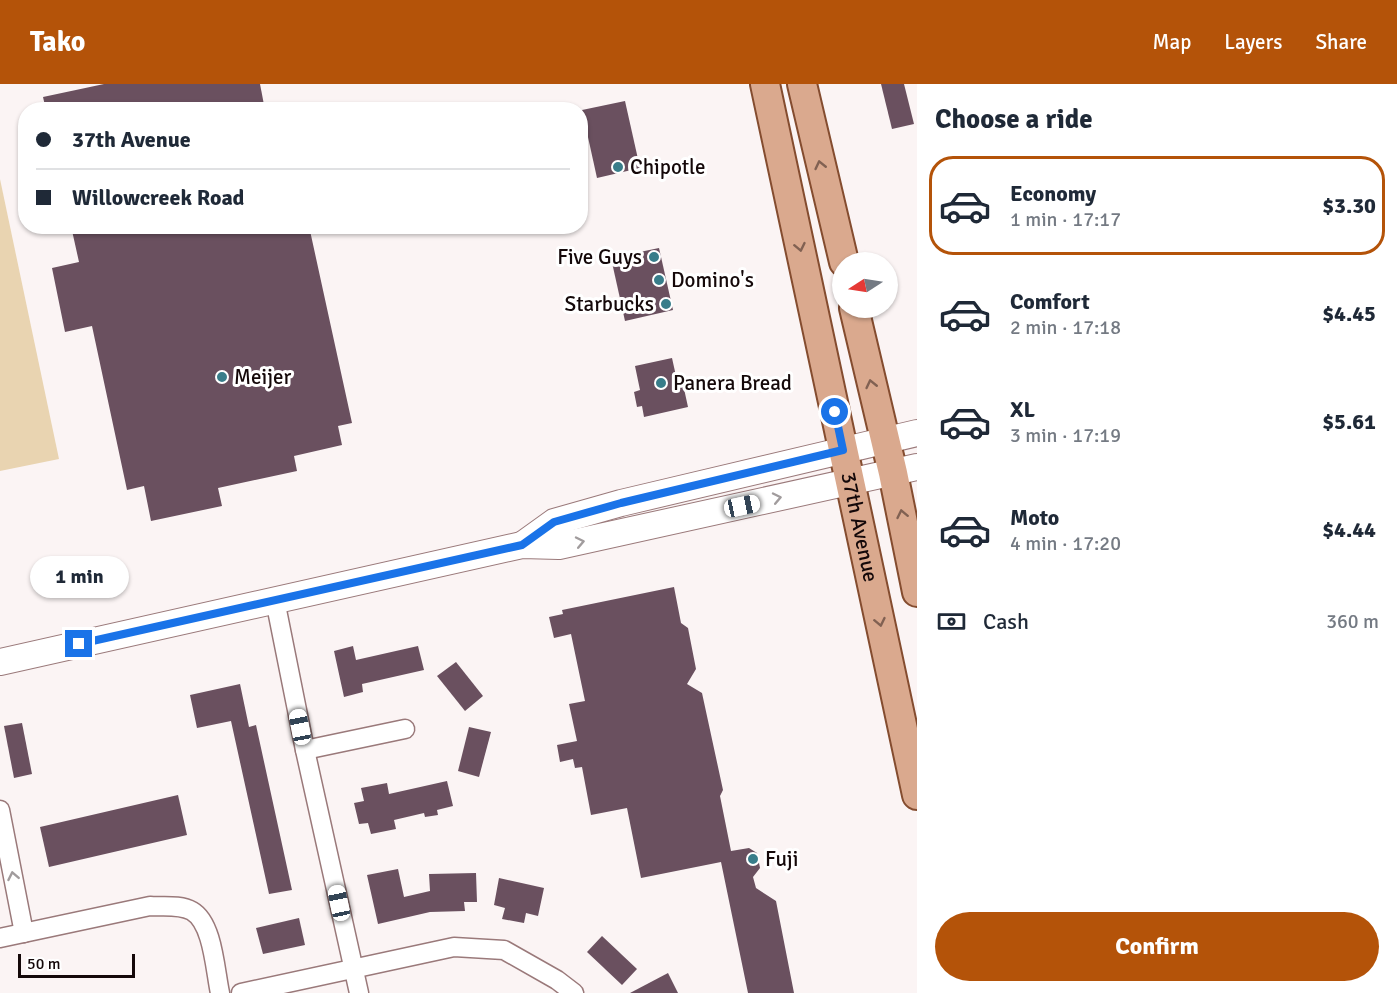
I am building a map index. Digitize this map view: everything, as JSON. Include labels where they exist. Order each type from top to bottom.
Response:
[{"type":"main road","name":"37th Avenue","points":[[765,84],[917,795]]},
{"type":"main road","points":[[802,84],[842,252]]},
{"type":"main road","name":"37th Avenue","points":[[856,318],[885,441],[905,470],[917,592]]},
{"type":"main road","points":[[522,545],[554,522],[621,503],[917,433]]},
{"type":"main road","points":[[0,662],[522,545],[559,546],[905,470]]},
{"type":"street","points":[[274,600],[359,993]]},
{"type":"street","points":[[305,750],[405,729]]},
{"type":"street","points":[[0,810],[24,933]]},
{"type":"street","points":[[1,934],[24,933],[150,906],[174,907],[192,911],[207,927],[220,993]]},
{"type":"street","points":[[241,993],[454,947],[504,950],[557,980],[574,993]]},
{"type":"shaded area","points":[[0,179],[59,459],[0,471]]},
{"type":"building","points":[[104,84],[260,84],[263,102],[44,102],[43,97]]},
{"type":"building","points":[[881,84],[904,84],[914,124],[892,129]]},
{"type":"building","points":[[625,101],[640,168],[597,178],[588,137],[588,109]]},
{"type":"building","name":"Meijer","points":[[73,234],[311,234],[352,423],[338,426],[342,445],[294,456],[297,471],[218,488],[222,506],[151,521],[144,486],[127,490],[92,326],[65,332],[52,268],[79,262]]},
{"type":"building","points":[[659,248],[673,310],[625,321],[611,258]]},
{"type":"building","name":"Panera Bread","points":[[672,358],[676,376],[681,375],[688,407],[644,417],[642,406],[637,407],[634,392],[640,390],[635,366]]},
{"type":"building","points":[[674,587],[681,623],[688,628],[696,669],[687,684],[702,693],[723,790],[720,796],[731,851],[749,848],[757,853],[760,868],[753,877],[756,888],[776,901],[794,993],[748,993],[721,862],[641,878],[627,808],[591,815],[582,767],[575,768],[573,759],[560,762],[557,745],[577,741],[569,704],[585,701],[571,634],[554,638],[549,617],[563,614],[562,610]]},
{"type":"building","points":[[353,646],[356,660],[418,646],[424,670],[362,684],[363,692],[344,697],[334,651]]},
{"type":"building","points":[[456,662],[483,696],[465,711],[437,676]]},
{"type":"building","points":[[240,684],[249,727],[256,725],[292,890],[269,894],[231,721],[197,728],[190,695]]},
{"type":"building","points":[[22,723],[32,774],[14,778],[4,726]]},
{"type":"building","points":[[469,727],[491,732],[479,777],[458,771]]},
{"type":"building","points":[[447,781],[453,806],[437,810],[438,815],[425,817],[424,813],[394,820],[396,829],[371,834],[368,823],[359,824],[354,803],[364,801],[361,788],[387,783],[389,794]]},
{"type":"building","points":[[178,795],[187,835],[49,867],[40,827]]},
{"type":"building","points":[[398,869],[404,897],[430,891],[429,874],[476,873],[477,902],[464,902],[465,911],[430,912],[378,924],[367,875]]},
{"type":"building","points":[[499,878],[544,888],[538,916],[526,913],[524,923],[502,919],[505,908],[494,905]]},
{"type":"building","points":[[299,918],[305,945],[263,954],[256,928]]},
{"type":"building","points":[[602,936],[637,969],[622,985],[587,952]]},
{"type":"building","points":[[668,973],[678,993],[630,993]]},
{"type":"place","name":"Chipotle","points":[[618,167]]},
{"type":"place","name":"Five Guys","points":[[654,257]]},
{"type":"place","name":"Domino's","points":[[659,280]]},
{"type":"place","name":"Starbucks","points":[[666,304]]},
{"type":"place","name":"Meijer","points":[[222,377]]},
{"type":"place","name":"Panera Bread","points":[[661,383]]},
{"type":"place","name":"Fuji","points":[[753,859]]},
{"type":"route","points":[[79,644],[522,545],[554,522],[621,503],[843,450],[835,412]]}]
